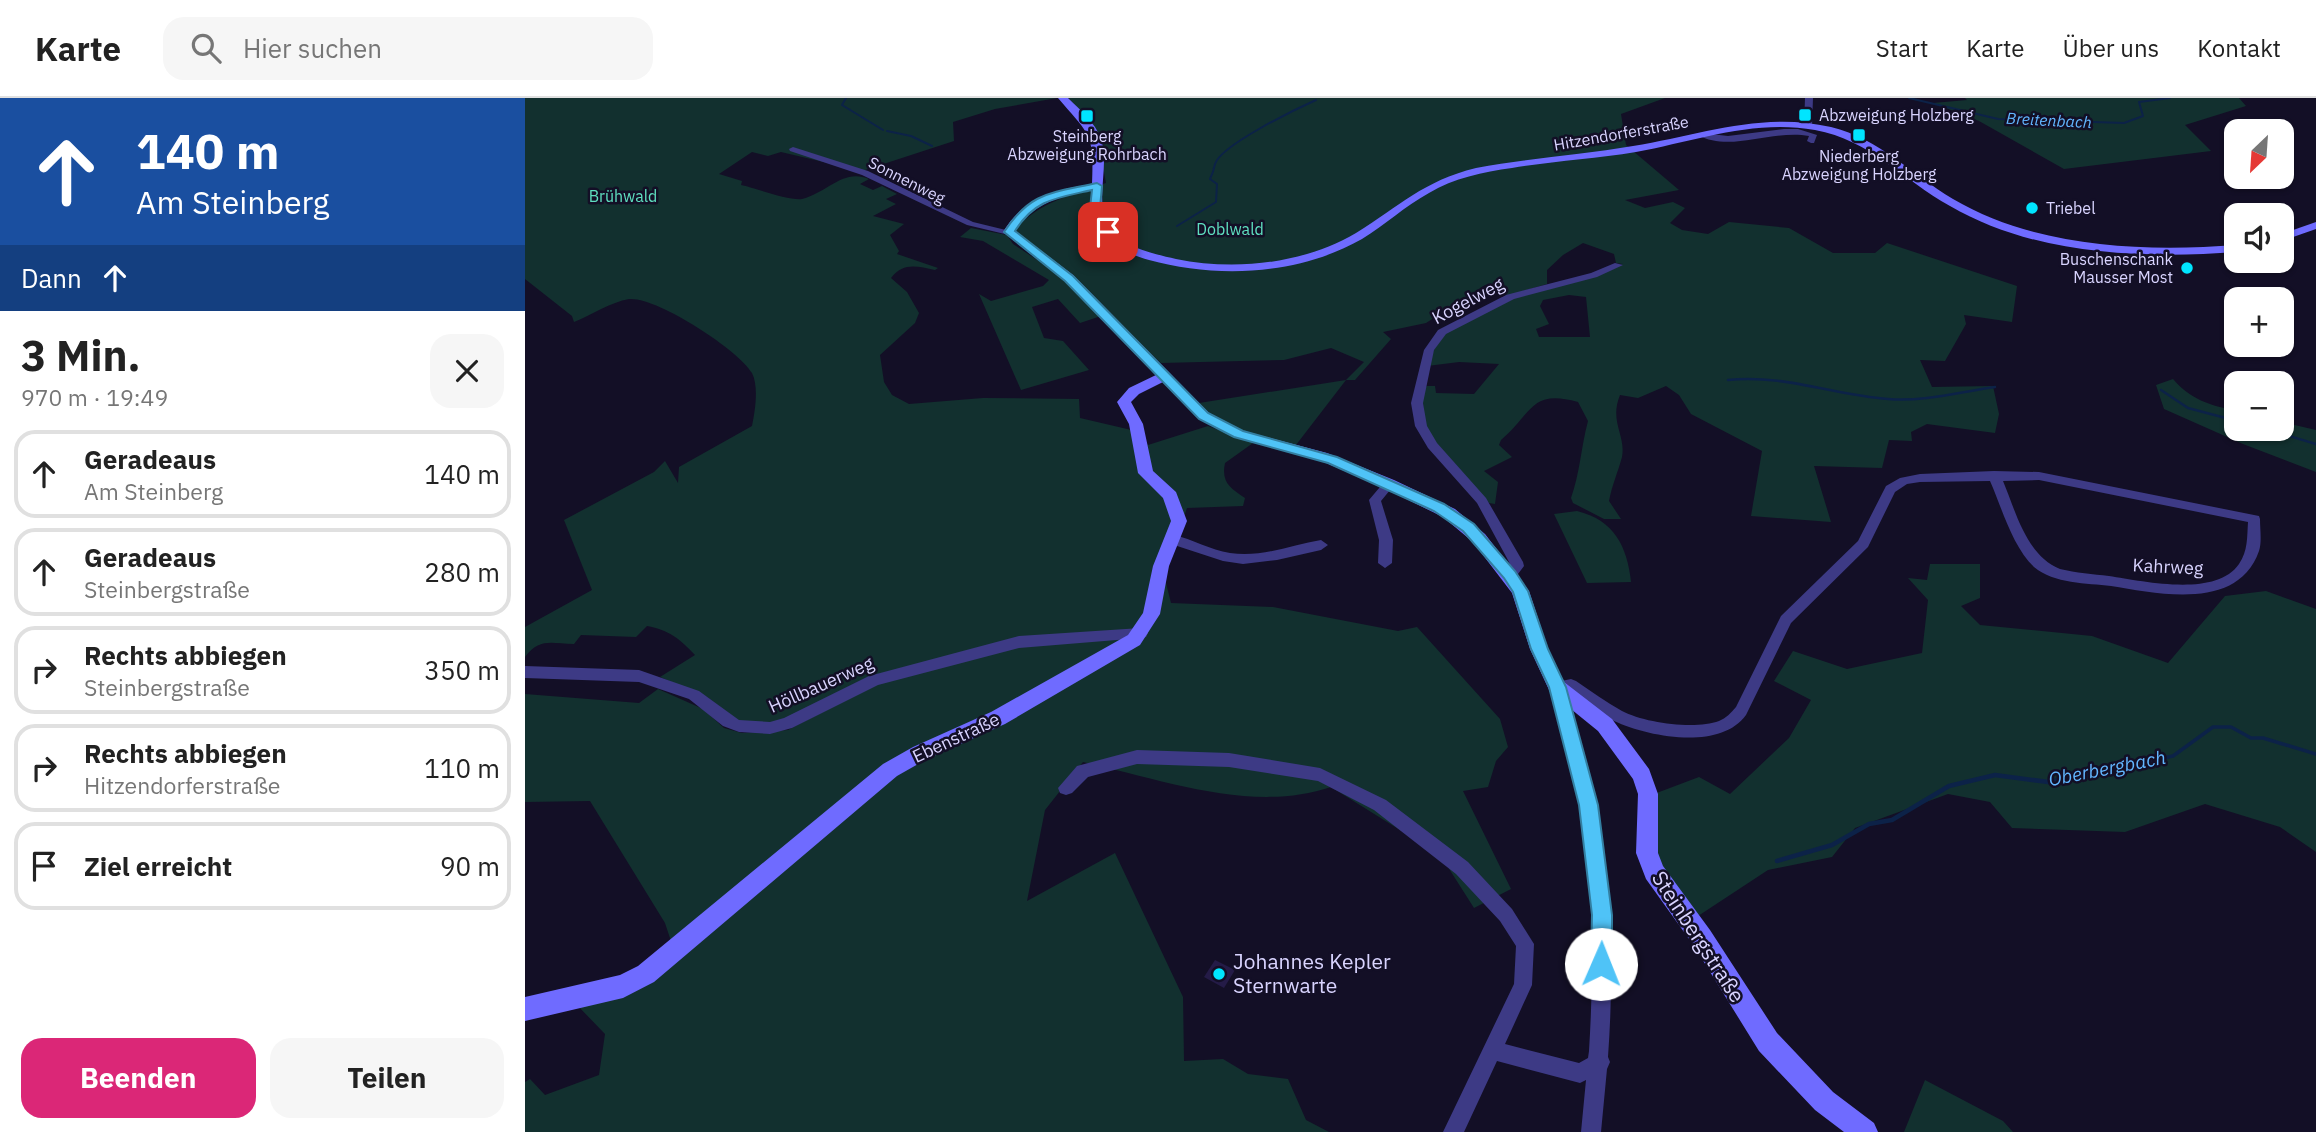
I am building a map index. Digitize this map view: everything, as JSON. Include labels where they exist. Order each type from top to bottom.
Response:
[{"type":"main road","name":"Hitzendorferstraße","points":[[1063,98],[1093,131],[1096,141],[1095,208],[1100,221],[1113,237],[1129,248],[1187,265],[1253,266],[1302,258],[1340,245],[1363,233],[1418,193],[1453,178],[1499,167],[1609,153],[1755,124],[1808,125],[1866,142],[1938,195],[1979,216],[2017,229],[2074,242],[2127,248],[2224,248]]},
{"type":"main road","points":[[1097,186],[1044,198],[1022,212],[1009,232],[1069,278],[1203,416],[1227,430],[1255,440],[1322,456],[1389,484],[1459,520],[1510,575],[1520,591],[1539,649],[1557,687]]},
{"type":"main road","points":[[2294,233],[2316,225]]},
{"type":"main road","points":[[1141,633],[1151,614],[1161,566],[1179,522],[1178,511],[1170,496],[1146,473],[1136,424],[1123,401],[1133,391],[1164,376]]},
{"type":"main road","name":"Ebenstraße","points":[[525,1009],[623,986],[646,974],[890,770],[998,718],[1105,659],[1141,633]]},
{"type":"main road","name":"Steinbergstraße","points":[[1557,687],[1605,725],[1638,767],[1648,793],[1646,842],[1650,864],[1758,1028],[1804,1083],[1865,1132]]},
{"type":"street","points":[[1808,98],[1808,125]]},
{"type":"street","points":[[1702,135],[1724,139],[1781,130],[1810,134],[1814,137],[1811,141]]},
{"type":"street","name":"Sonnenweg","points":[[793,149],[867,174],[950,218],[979,228],[1009,232]]},
{"type":"street","name":"Kogelweg","points":[[1510,575],[1516,562],[1486,508],[1432,445],[1420,426],[1417,403],[1429,350],[1442,332],[1510,297],[1594,275],[1618,265]]},
{"type":"street","name":"Kahrweg","points":[[1557,687],[1571,685],[1618,716],[1652,728],[1704,730],[1730,724],[1741,710],[1786,620],[1863,544],[1890,489],[1911,479],[1994,475],[2039,476],[2254,519],[2253,547],[2236,576],[2228,583],[2207,589],[2173,590],[2062,574],[2036,561],[1994,475]]},
{"type":"street","points":[[1385,563],[1386,540],[1375,500],[1389,484]]},
{"type":"street","points":[[1173,540],[1220,556],[1264,559],[1321,545]]},
{"type":"street","name":"Höllbauerweg","points":[[525,672],[639,676],[694,695],[728,722],[739,726],[770,729],[787,724],[874,680],[1019,642],[1141,633]]},
{"type":"street","points":[[1557,687],[1589,805],[1602,915],[1599,1062],[1591,1132]]},
{"type":"street","points":[[1066,788],[1083,771],[1137,757],[1229,760],[1320,775],[1380,805],[1462,868],[1506,915],[1525,944],[1523,985],[1453,1132]]},
{"type":"street","points":[[1492,1050],[1580,1073],[1599,1062]]},
{"type":"green space","name":"Brühwald","points":[[525,98],[1057,98],[995,109],[953,122],[954,141],[862,171],[781,152],[768,156],[752,152],[719,174],[742,181],[741,185],[797,199],[811,196],[843,179],[860,176],[869,179],[860,184],[873,190],[882,186],[897,194],[886,199],[896,204],[873,216],[904,224],[890,235],[899,251],[897,254],[938,268],[905,267],[891,278],[907,292],[919,313],[915,323],[880,355],[884,382],[892,395],[909,404],[983,398],[1079,399],[1080,418],[1140,432],[1148,445],[1208,426],[1253,443],[1225,463],[1226,480],[1231,488],[1245,498],[1243,506],[1187,508],[1164,575],[1171,603],[1273,607],[1398,631],[1417,627],[1500,719],[1508,747],[1496,761],[1488,787],[1463,791],[1511,889],[1474,908],[1446,864],[1416,840],[1331,787],[1270,797],[1238,795],[1175,785],[1083,762],[1045,810],[1027,901],[1115,853],[1183,997],[1184,1061],[1223,1059],[1248,1074],[1288,1079],[1306,1120],[1329,1132],[525,1132],[525,1082],[530,1079],[545,1095],[599,1075],[605,1034],[577,1005],[676,956],[665,923],[590,801],[525,802],[525,694],[639,703],[658,689],[703,709],[724,728],[742,733],[788,730],[847,699],[764,726],[742,723],[707,697],[660,677],[695,655],[674,636],[647,626],[636,637],[581,635],[574,644],[541,644],[525,657],[525,627],[592,590],[564,520],[654,472],[665,461],[678,483],[679,467],[752,426],[756,392],[752,373],[731,351],[696,326],[658,306],[629,299],[574,322],[572,316],[525,279]]},
{"type":"green space","name":"Doblwald","points":[[1068,98],[1665,98],[1621,114],[1626,145],[1679,190],[1625,200],[1645,208],[1673,202],[1685,208],[1670,223],[1682,230],[1708,234],[1729,222],[1789,228],[1833,253],[1875,253],[1887,243],[2017,286],[2012,322],[1964,315],[1966,324],[1945,361],[1920,360],[1932,387],[1993,386],[1999,414],[1995,433],[1927,424],[1911,432],[1912,441],[1889,440],[1882,468],[1814,466],[1831,522],[1751,516],[1762,451],[1691,414],[1679,395],[1666,386],[1638,398],[1620,395],[1616,413],[1623,449],[1609,501],[1621,519],[1604,519],[1573,503],[1571,498],[1588,421],[1578,402],[1550,399],[1534,406],[1501,440],[1499,445],[1512,457],[1484,471],[1498,482],[1495,504],[1489,503],[1425,430],[1422,389],[1435,386],[1436,393],[1474,394],[1499,364],[1459,362],[1427,366],[1440,336],[1502,302],[1623,264],[1616,263],[1614,254],[1583,243],[1563,255],[1547,270],[1547,284],[1506,296],[1485,285],[1426,323],[1383,332],[1391,339],[1355,380],[1346,380],[1364,362],[1331,348],[1284,360],[1161,363],[1013,232],[1044,206],[1106,183],[1095,136],[1078,108]],"holes":[[[1569,295],[1586,297],[1590,337],[1539,337],[1536,329],[1549,324],[1540,306],[1543,300]]]},
{"type":"green space","points":[[1965,98],[2239,98],[2246,106],[2185,125],[2211,151],[2064,169],[1979,121],[1933,103],[1967,100]]},
{"type":"green space","points":[[971,228],[1007,235],[1013,244],[1054,271],[1101,316],[1080,323],[1058,299],[1032,307],[1044,338],[1063,341],[1089,370],[1021,390],[979,294],[991,301],[1043,286],[1049,280],[983,241],[960,237]]},
{"type":"green space","points":[[2173,379],[2201,401],[2224,408],[2224,436],[2164,409],[2156,385]]},
{"type":"green space","points":[[1346,380],[1296,445],[1231,427],[1208,413],[1199,403]]},
{"type":"green space","points":[[2294,425],[2316,430],[2316,472],[2236,441],[2294,441]]},
{"type":"green space","points":[[1577,511],[1600,521],[1616,536],[1626,557],[1631,582],[1587,583],[1554,514]]},
{"type":"green space","points":[[1930,564],[1980,564],[1980,598],[1961,606],[1980,625],[2092,636],[2168,663],[2225,596],[2266,591],[2316,609],[2316,852],[2280,827],[2205,804],[2125,832],[2012,828],[1990,802],[1948,794],[1855,828],[1832,857],[1768,870],[1695,918],[1655,854],[1654,794],[1699,777],[1730,794],[1789,738],[1811,700],[1774,681],[1793,651],[1847,669],[1922,653],[1928,600],[1908,578],[1927,580]]},
{"type":"green space","points":[[1925,1080],[2003,1121],[2013,1132],[1904,1132]]},
{"type":"building","name":"Johannes Kepler Sternwarte","points":[[1215,960],[1235,970],[1224,988],[1204,977]]},
{"type":"waterway","points":[[846,98],[842,105],[883,130]]},
{"type":"waterway","name":"Breitenbach","points":[[1909,98],[1998,119],[2124,123],[2143,116],[2139,102],[2170,98]]},
{"type":"waterway","points":[[1177,226],[1216,202],[1217,184],[1210,179],[1220,156],[1260,128],[1316,100]]},
{"type":"waterway","points":[[887,131],[911,136],[932,146]]},
{"type":"waterway","points":[[1728,380],[1789,382],[1868,397],[1901,400],[1995,387]]},
{"type":"waterway","points":[[2161,390],[2188,408],[2224,418]]},
{"type":"waterway","points":[[2294,437],[2316,444]]},
{"type":"waterway","name":"Oberbergbach","points":[[2098,772],[2173,756],[2213,727],[2231,727],[2251,738],[2263,738],[2316,754]]},
{"type":"waterway","name":"Oberbergbach","points":[[1777,861],[1832,845],[1869,824],[1892,820],[1949,786],[1995,775],[2048,782],[2106,770]]},
{"type":"place","name":"Abzweigung Holzberg","points":[[1805,115]]},
{"type":"place","name":"Steinberg Abzweigung Rohrbach","points":[[1087,116]]},
{"type":"place","name":"Niederberg Abzweigung Holzberg","points":[[1859,135]]},
{"type":"place","name":"Triebel","points":[[2032,208]]},
{"type":"place","name":"Buschenschank Mausser Most","points":[[2187,268]]},
{"type":"place","name":"Johannes Kepler Sternwarte","points":[[1219,974]]},
{"type":"route","points":[[1108,232],[1095,208],[1097,186],[1064,191],[1044,198],[1022,212],[1009,232],[1069,278],[1203,416],[1227,430],[1255,440],[1333,460],[1439,507],[1479,538],[1510,575],[1520,591],[1539,649],[1557,687],[1589,805],[1602,915],[1601,964]]}]
